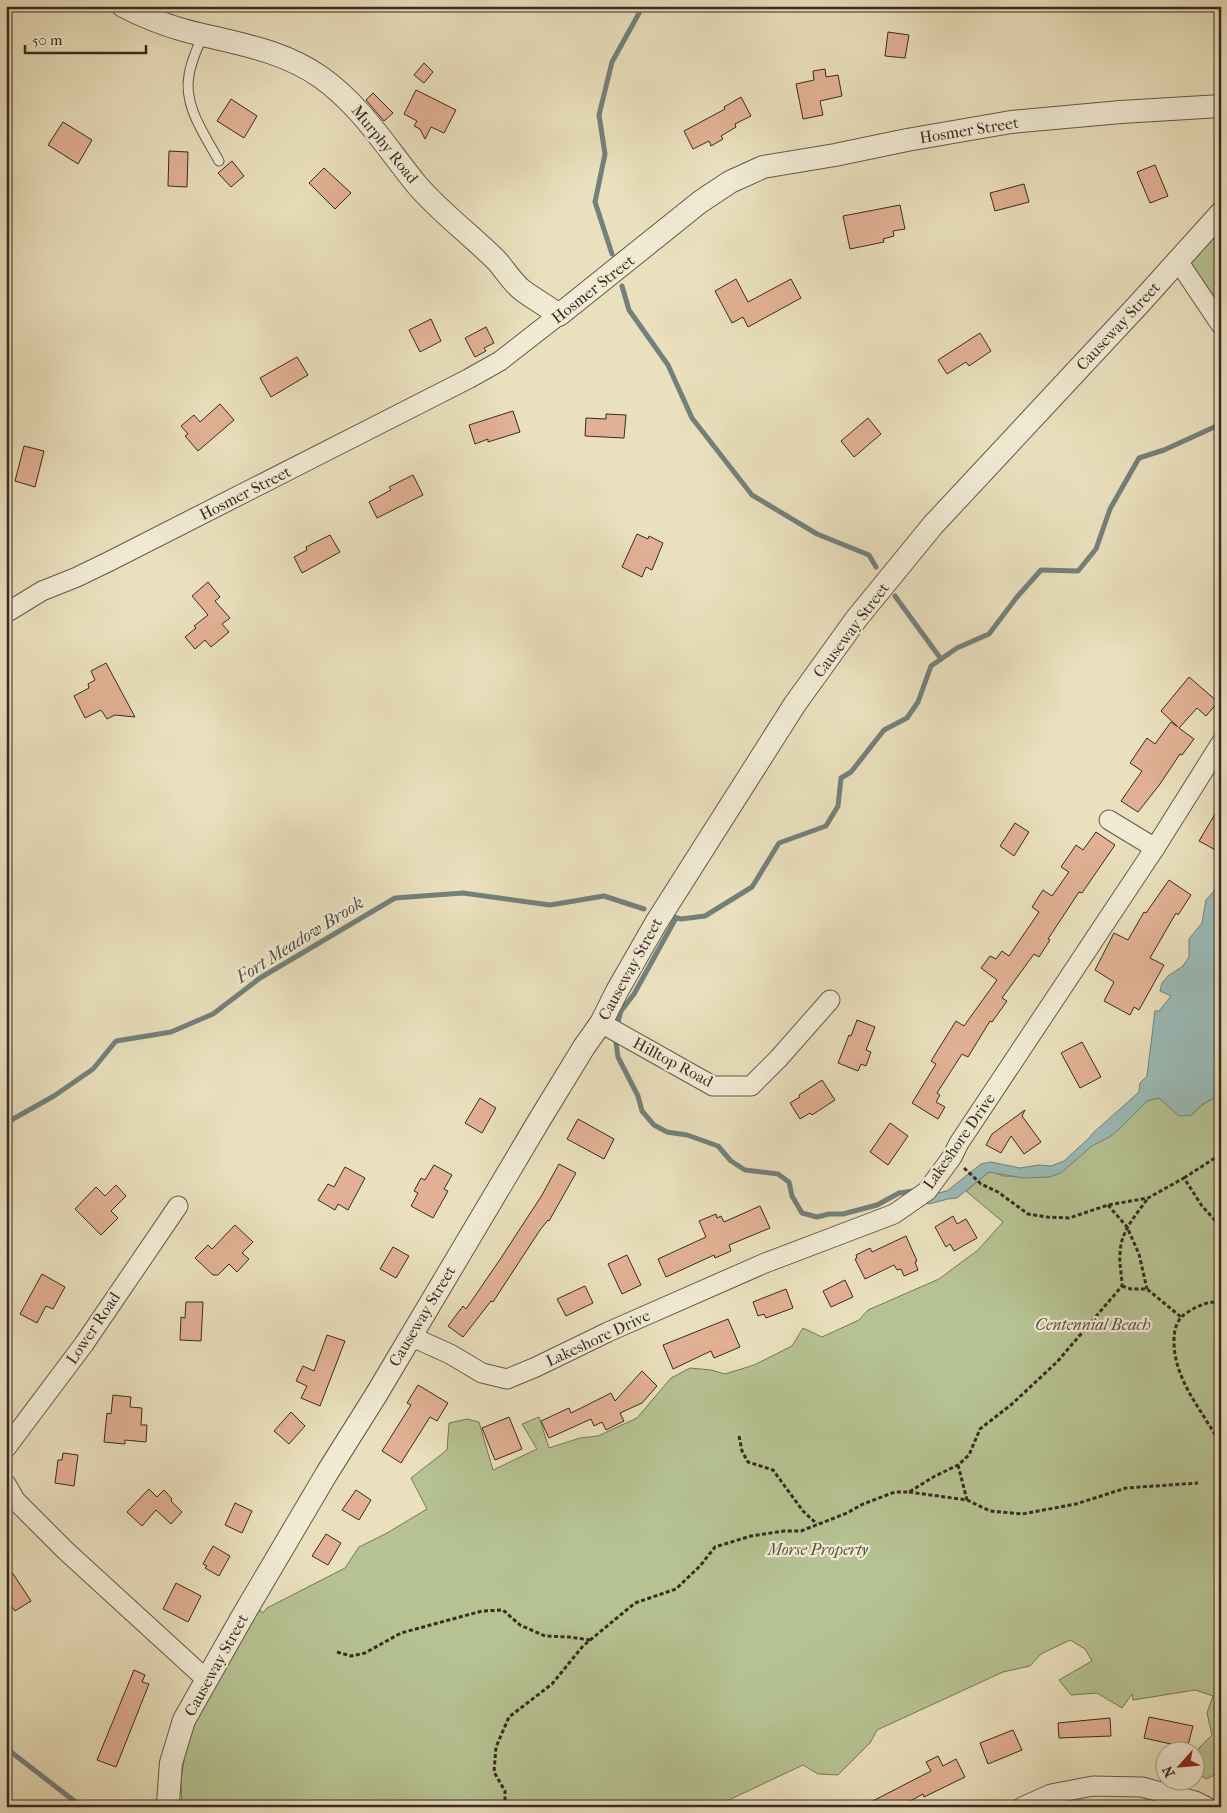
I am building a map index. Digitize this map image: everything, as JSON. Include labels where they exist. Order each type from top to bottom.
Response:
[{"type":"street","name":"Murphy Road","points":[[123,6],[150,19],[255,47],[290,59],[321,78],[350,100],[418,186],[444,212],[497,262],[522,289],[560,316]]},
{"type":"street","name":"Hosmer Street","points":[[6,613],[42,591],[110,561],[500,361],[560,316],[700,202],[730,182],[763,167],[1011,122],[1121,112],[1221,106]]},
{"type":"street","name":"Causeway Street","points":[[170,1807],[170,1763],[184,1720],[206,1680],[327,1473],[569,1071],[601,1023],[617,990],[666,907],[795,704],[857,618],[933,525],[1221,213]]},
{"type":"street","points":[[1178,261],[1219,319]]},
{"type":"street","name":"Lakeshore Drive","points":[[410,1336],[450,1354],[482,1373],[507,1379],[642,1316],[765,1262],[894,1214],[926,1191],[952,1157],[959,1143],[1155,848],[1221,743]]},
{"type":"street","points":[[1109,820],[1155,848]]},
{"type":"street","name":"Hilltop Road","points":[[601,1023],[713,1086],[751,1086],[780,1058],[830,1000]]},
{"type":"street","name":"Lower Road","points":[[6,1448],[84,1344],[178,1206]]},
{"type":"street","points":[[6,1484],[15,1500],[66,1551],[206,1680]]},
{"type":"street","points":[[1022,1807],[1051,1794],[1093,1786],[1142,1787],[1195,1801],[1206,1807]]},
{"type":"lane","points":[[203,34],[189,74],[190,106],[219,161]]},
{"type":"path","points":[[967,1171],[981,1184],[998,1192],[1028,1214],[1069,1218],[1108,1205],[1148,1198],[1221,1154]]},
{"type":"path","points":[[1184,1178],[1202,1206],[1221,1227]]},
{"type":"path","points":[[909,1492],[958,1465],[969,1455],[980,1429],[1012,1404],[1057,1362],[1122,1286],[1119,1256],[1121,1240],[1148,1198]]},
{"type":"path","points":[[1108,1205],[1128,1227],[1139,1254],[1147,1289],[1181,1317]]},
{"type":"path","points":[[1122,1286],[1131,1290],[1147,1289]]},
{"type":"path","points":[[1221,1302],[1212,1301],[1197,1306],[1181,1317],[1174,1332],[1174,1350],[1177,1367],[1183,1383],[1221,1445]]},
{"type":"path","points":[[739,1436],[742,1451],[748,1462],[773,1470],[803,1511],[817,1524]]},
{"type":"path","points":[[958,1465],[968,1500]]},
{"type":"path","points":[[506,1807],[505,1791],[494,1772],[496,1747],[509,1717],[552,1684],[590,1640],[635,1603],[676,1589],[700,1566],[715,1547],[751,1536],[784,1531],[801,1532],[895,1492],[909,1492],[968,1500],[990,1510],[1022,1514],[1076,1504],[1126,1488],[1198,1482]]},
{"type":"path","points":[[337,1652],[351,1656],[365,1653],[401,1633],[482,1610],[503,1610],[520,1625],[546,1636],[590,1640]]},
{"type":"green space","points":[[1221,213],[1221,325],[1178,261]]},
{"type":"green space","name":"Morse Property","points":[[1158,1094],[1192,1115],[1205,1103],[1221,1095],[1221,1772],[1206,1779],[1204,1778],[1204,1743],[1212,1735],[1207,1713],[1213,1696],[1195,1690],[1133,1700],[1132,1694],[1122,1708],[1097,1693],[1071,1695],[1059,1680],[1092,1661],[1085,1649],[1070,1640],[1041,1654],[1030,1666],[1003,1672],[877,1730],[870,1743],[838,1775],[818,1774],[803,1765],[714,1807],[182,1807],[181,1779],[187,1742],[211,1680],[259,1609],[263,1613],[267,1608],[345,1568],[359,1547],[427,1509],[411,1478],[447,1450],[449,1423],[467,1419],[479,1422],[493,1470],[537,1449],[522,1424],[539,1417],[549,1448],[580,1438],[598,1436],[637,1418],[671,1378],[690,1368],[711,1370],[725,1374],[754,1365],[792,1346],[803,1328],[822,1337],[859,1320],[868,1310],[939,1279],[978,1250],[1003,1222],[966,1191],[989,1172],[1003,1176],[1049,1177],[1125,1113]]},
{"type":"water","points":[[1221,883],[1221,1095],[1205,1103],[1192,1115],[1179,1116],[1159,1098],[1147,1101],[1111,1136],[1092,1146],[1061,1173],[1049,1177],[1023,1178],[989,1172],[957,1198],[929,1204],[919,1202],[929,1195],[947,1191],[981,1164],[991,1162],[1020,1168],[1039,1165],[1051,1166],[1064,1161],[1139,1092],[1140,1083],[1147,1076],[1155,1011],[1159,1011],[1171,996],[1160,991],[1162,983],[1168,976],[1183,966],[1189,957],[1189,939],[1202,923],[1206,900]]},
{"type":"building","points":[[888,32],[909,35],[905,58],[885,56]]},
{"type":"building","points":[[424,63],[433,72],[424,83],[414,75]]},
{"type":"building","points":[[825,69],[826,77],[838,75],[842,96],[820,101],[823,115],[803,119],[796,84],[814,80],[813,71]]},
{"type":"building","points":[[416,90],[456,110],[444,133],[431,127],[425,139],[420,129],[414,126],[417,121],[404,114]]},
{"type":"building","points":[[373,93],[393,113],[384,121],[366,100]]},
{"type":"building","points":[[741,97],[751,116],[735,124],[736,127],[721,136],[723,139],[711,146],[709,141],[693,149],[684,131],[725,109],[724,107]]},
{"type":"building","points":[[231,99],[257,116],[244,138],[217,121]]},
{"type":"building","points":[[63,122],[92,140],[78,164],[48,145]]},
{"type":"building","points":[[169,151],[188,152],[187,187],[168,186]]},
{"type":"building","points":[[232,161],[244,176],[231,187],[218,173]]},
{"type":"building","points":[[1155,165],[1168,196],[1150,203],[1137,172]]},
{"type":"building","points":[[324,168],[351,193],[335,209],[309,183]]},
{"type":"building","points":[[1024,184],[1029,202],[995,211],[990,193]]},
{"type":"building","points":[[900,205],[905,229],[893,231],[894,236],[883,239],[884,242],[850,249],[843,216]]},
{"type":"building","points":[[736,279],[748,302],[791,279],[801,298],[748,327],[743,317],[732,323],[715,291]]},
{"type":"building","points":[[431,319],[441,341],[420,352],[409,330]]},
{"type":"building","points":[[486,327],[494,343],[484,348],[486,351],[475,357],[465,338]]},
{"type":"building","points":[[980,333],[991,351],[969,366],[966,362],[947,374],[938,360]]},
{"type":"building","points":[[297,357],[308,375],[271,397],[260,378]]},
{"type":"building","points":[[220,404],[234,420],[198,451],[185,436],[188,434],[181,426],[194,415],[200,422]]},
{"type":"building","points":[[513,411],[520,432],[475,444],[469,425]]},
{"type":"building","points":[[606,414],[626,415],[624,438],[585,436],[586,418],[606,419]]},
{"type":"building","points":[[868,418],[881,434],[854,457],[841,441]]},
{"type":"building","points":[[24,446],[44,451],[35,487],[15,481]]},
{"type":"building","points":[[413,475],[423,495],[377,518],[369,502],[391,490],[389,487]]},
{"type":"building","points":[[637,534],[648,539],[649,536],[663,543],[652,570],[646,567],[642,577],[622,567]]},
{"type":"building","points":[[330,535],[340,552],[302,573],[294,557],[307,550],[306,547]]},
{"type":"building","points":[[208,582],[220,597],[215,601],[230,618],[222,624],[229,632],[211,647],[205,640],[195,649],[185,637],[196,628],[194,626],[208,615],[192,596]]},
{"type":"building","points":[[106,663],[135,717],[115,715],[107,719],[101,710],[85,718],[74,696],[89,688],[88,684],[95,680],[91,671]]},
{"type":"building","points":[[1189,677],[1218,702],[1206,716],[1197,708],[1179,728],[1194,739],[1182,755],[1180,754],[1138,812],[1121,801],[1142,771],[1130,763],[1147,738],[1155,744],[1171,722],[1178,727],[1161,711]]},
{"type":"building","points":[[1221,804],[1221,853],[1199,841]]},
{"type":"building","points":[[1015,823],[1029,832],[1014,856],[1000,846]]},
{"type":"building","points":[[1096,832],[1115,845],[1082,893],[1079,892],[1048,939],[1050,940],[1039,957],[1034,954],[1002,998],[1007,1001],[992,1022],[990,1021],[968,1057],[962,1054],[937,1093],[940,1095],[936,1102],[945,1107],[938,1119],[912,1103],[936,1064],[931,1061],[956,1021],[964,1026],[997,980],[981,968],[990,956],[996,959],[1002,951],[1009,956],[1039,912],[1032,907],[1043,890],[1052,896],[1069,872],[1061,867],[1076,845],[1083,850]]},
{"type":"building","points":[[1169,880],[1191,895],[1178,915],[1176,913],[1150,958],[1164,965],[1139,1010],[1134,1007],[1130,1015],[1104,1001],[1114,982],[1095,970],[1114,933],[1128,940],[1144,912],[1146,913]]},
{"type":"building","points":[[857,1020],[875,1027],[866,1050],[871,1052],[866,1066],[861,1064],[858,1071],[838,1063]]},
{"type":"building","points":[[1082,1042],[1101,1077],[1080,1088],[1061,1053]]},
{"type":"building","points":[[822,1080],[835,1100],[812,1115],[810,1113],[800,1119],[790,1103]]},
{"type":"building","points":[[480,1098],[496,1108],[482,1133],[465,1123]]},
{"type":"building","points":[[1025,1110],[1022,1116],[1041,1142],[1024,1154],[1011,1136],[1001,1153],[986,1145],[992,1134]]},
{"type":"building","points":[[578,1119],[614,1139],[604,1159],[567,1139]]},
{"type":"building","points":[[890,1123],[908,1136],[888,1165],[870,1152]]},
{"type":"building","points":[[559,1164],[576,1173],[549,1221],[540,1230],[493,1302],[491,1301],[463,1337],[448,1326],[463,1306],[466,1309],[501,1258],[542,1195]]},
{"type":"building","points":[[434,1165],[452,1175],[444,1189],[448,1191],[433,1218],[411,1206],[418,1193],[414,1191],[421,1178],[425,1180]]},
{"type":"building","points":[[345,1167],[365,1178],[348,1210],[338,1204],[335,1210],[318,1200],[328,1184],[334,1187]]},
{"type":"building","points":[[116,1185],[126,1196],[111,1211],[118,1218],[101,1235],[75,1209],[96,1187],[105,1196]]},
{"type":"building","points":[[760,1206],[770,1228],[729,1245],[731,1251],[715,1258],[714,1255],[666,1277],[658,1259],[706,1237],[699,1221],[716,1214],[717,1218],[721,1216],[724,1222]]},
{"type":"building","points":[[953,1216],[957,1224],[966,1219],[977,1238],[954,1251],[950,1244],[946,1247],[935,1227]]},
{"type":"building","points":[[235,1225],[253,1242],[242,1253],[249,1259],[237,1272],[229,1264],[218,1275],[213,1275],[195,1258],[208,1245],[212,1249]]},
{"type":"building","points":[[906,1236],[917,1261],[915,1262],[918,1270],[904,1276],[901,1269],[897,1270],[894,1265],[865,1279],[855,1259],[857,1258],[856,1255],[870,1248],[872,1252]]},
{"type":"building","points":[[393,1247],[409,1256],[396,1278],[380,1269]]},
{"type":"building","points":[[627,1255],[641,1285],[622,1294],[608,1264]]},
{"type":"building","points":[[42,1274],[65,1287],[53,1309],[46,1306],[37,1323],[20,1314]]},
{"type":"building","points":[[845,1280],[853,1297],[831,1307],[823,1291]]},
{"type":"building","points":[[585,1286],[593,1303],[566,1316],[557,1299]]},
{"type":"building","points":[[786,1289],[793,1308],[766,1318],[764,1314],[758,1316],[753,1302]]},
{"type":"building","points":[[186,1302],[203,1302],[201,1341],[180,1340],[181,1317],[185,1318]]},
{"type":"building","points":[[728,1319],[740,1347],[714,1358],[711,1351],[673,1369],[663,1345]]},
{"type":"building","points":[[327,1335],[345,1341],[320,1406],[301,1398],[307,1386],[296,1381],[303,1366],[314,1371]]},
{"type":"building","points":[[642,1371],[657,1386],[642,1403],[620,1413],[624,1421],[606,1430],[602,1422],[594,1426],[591,1419],[549,1438],[541,1421],[569,1408],[571,1413],[611,1393],[615,1401]]},
{"type":"building","points":[[418,1385],[448,1403],[437,1421],[430,1417],[401,1463],[382,1451],[411,1405],[407,1403]]},
{"type":"building","points":[[113,1395],[131,1397],[130,1407],[142,1408],[141,1425],[147,1425],[146,1442],[125,1440],[125,1444],[104,1442],[107,1413],[111,1414]]},
{"type":"building","points":[[291,1412],[305,1426],[289,1444],[274,1431]]},
{"type":"building","points":[[509,1417],[522,1449],[495,1460],[482,1428]]},
{"type":"building","points":[[63,1453],[78,1455],[74,1486],[55,1483],[58,1460],[62,1460]]},
{"type":"building","points":[[149,1489],[157,1497],[164,1490],[172,1499],[171,1501],[182,1512],[171,1524],[156,1510],[142,1526],[127,1512]]},
{"type":"building","points":[[356,1490],[371,1500],[359,1520],[342,1510]]},
{"type":"building","points":[[235,1503],[252,1511],[242,1533],[225,1525]]},
{"type":"building","points":[[326,1534],[341,1543],[328,1565],[312,1556]]},
{"type":"building","points":[[213,1546],[230,1556],[219,1576],[205,1568],[207,1566],[203,1564]]},
{"type":"building","points":[[6,1563],[31,1601],[15,1611],[6,1597]]},
{"type":"building","points":[[176,1583],[201,1596],[188,1622],[163,1609]]},
{"type":"building","points":[[134,1670],[145,1675],[142,1682],[149,1684],[116,1767],[97,1760]]},
{"type":"building","points":[[1149,1717],[1193,1726],[1189,1740],[1154,1740],[1144,1738]]},
{"type":"building","points":[[1110,1718],[1111,1736],[1059,1738],[1058,1723]]},
{"type":"building","points":[[1013,1730],[1022,1750],[988,1764],[980,1743]]},
{"type":"building","points":[[938,1756],[943,1766],[956,1759],[965,1777],[924,1797],[923,1794],[899,1807],[861,1807],[931,1771],[926,1762]]},
{"type":"waterway","points":[[612,254],[595,202],[605,154],[599,115],[612,62],[643,6]]},
{"type":"waterway","points":[[622,286],[629,310],[668,365],[692,418],[752,495],[817,534],[869,555],[876,567]]},
{"type":"waterway","name":"Fort Meadow Brook","points":[[674,917],[681,919],[705,916],[752,887],[779,843],[826,826],[838,806],[841,778],[851,772],[884,730],[907,718],[918,702],[931,666],[957,648],[989,634],[1017,597],[1041,570],[1078,571],[1096,549],[1110,509],[1139,458],[1164,450],[1221,424]]},
{"type":"waterway","points":[[895,596],[941,659]]},
{"type":"waterway","name":"Fort Meadow Brook","points":[[6,1126],[13,1119],[54,1096],[93,1069],[116,1041],[171,1032],[213,1014],[260,978],[395,898],[463,893],[550,905],[604,896],[644,909]]},
{"type":"waterway","points":[[618,1022],[621,1011],[634,994],[676,918]]},
{"type":"waterway","points":[[616,1043],[618,1057],[638,1096],[642,1111],[654,1125],[667,1132],[687,1135],[718,1146],[731,1161],[745,1170],[778,1174],[789,1182],[792,1196],[802,1213],[817,1217],[829,1214],[843,1214],[877,1205],[899,1193],[913,1191]]},
{"type":"waterway","name":"Fort Meadow Brook","points":[[6,1726],[11,1752],[82,1807]]},
{"type":"park label","name":"Centennial Beach","points":[[1093,1324]]}]
